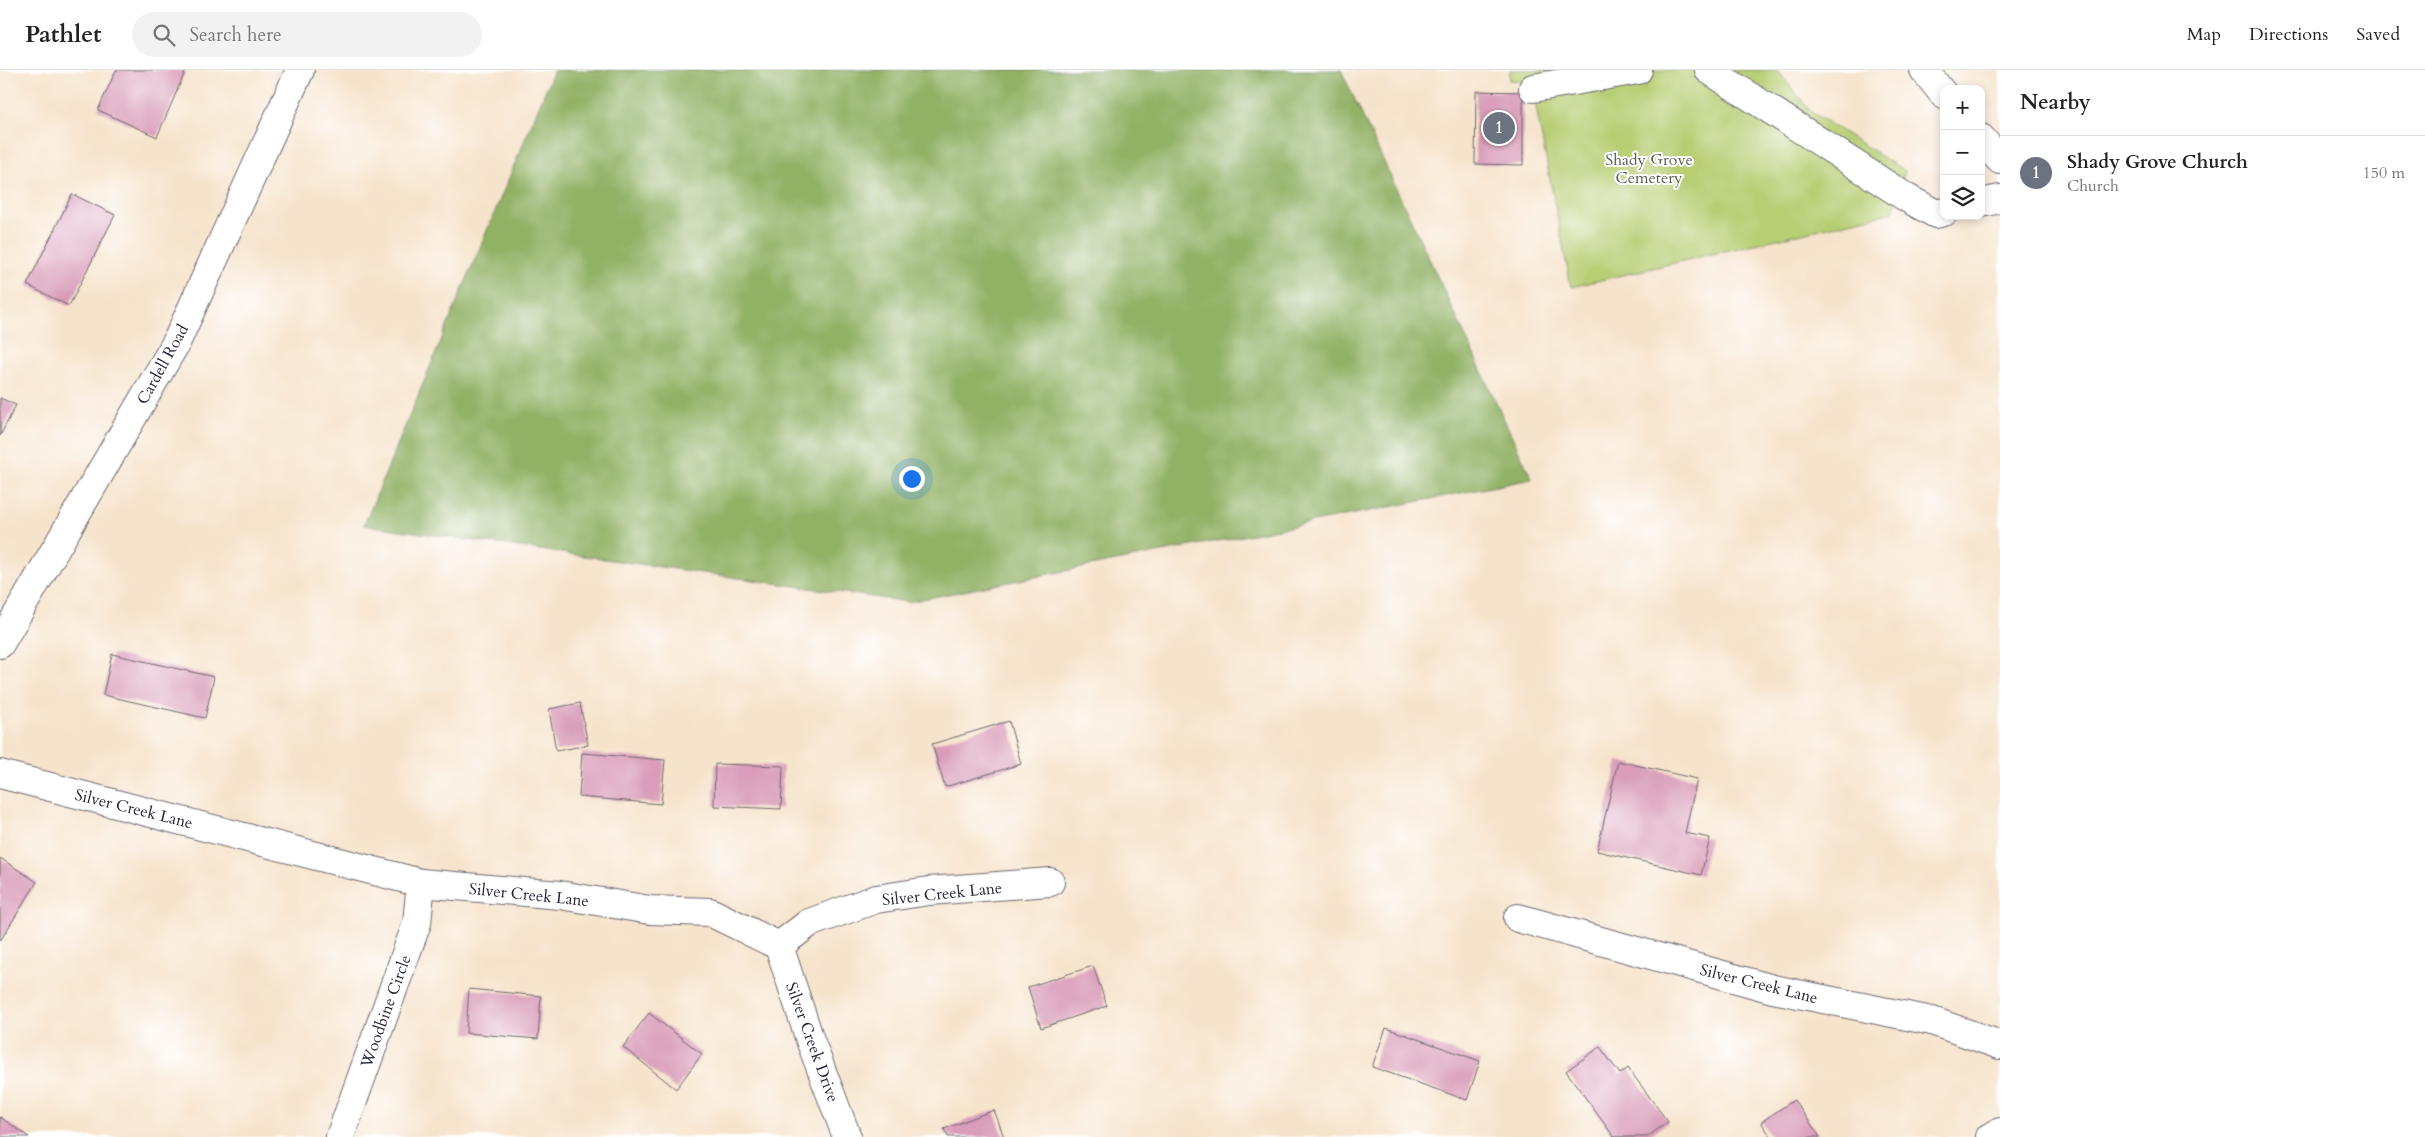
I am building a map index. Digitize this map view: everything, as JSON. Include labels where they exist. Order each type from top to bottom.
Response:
[{"type":"street","name":"Cardell Road","points":[[0,644],[176,343],[300,70]]},
{"type":"street","points":[[1533,88],[1638,70]]},
{"type":"street","points":[[1709,70],[1907,198],[1936,214],[1940,213]]},
{"type":"street","points":[[1924,70],[1940,90]]},
{"type":"street","points":[[1985,143],[2000,160]]},
{"type":"street","points":[[1985,202],[2000,199]]},
{"type":"street","name":"Silver Creek Lane","points":[[0,774],[421,883],[560,895],[650,910],[710,912],[779,946],[808,923],[876,899],[929,891],[1050,882]]},
{"type":"street","name":"Woodbine Circle","points":[[340,1137],[417,923],[421,883]]},
{"type":"street","name":"Silver Creek Lane","points":[[1518,918],[1773,989],[1932,1020],[2000,1045]]},
{"type":"street","name":"Silver Creek Drive","points":[[779,946],[810,1040],[847,1137]]},
{"type":"street","points":[[1990,1137],[2000,1132]]},
{"type":"green space","points":[[554,70],[1341,70],[1532,479],[908,602],[364,525]]},
{"type":"green space","name":"Shady Grove Cemetery","points":[[1510,70],[1777,70],[1811,112],[1905,171],[1893,212],[1571,287],[1531,82],[1509,80]]},
{"type":"building","points":[[116,70],[186,70],[157,137],[98,110]]},
{"type":"building","points":[[1476,91],[1523,92],[1523,165],[1475,164]]},
{"type":"building","points":[[72,194],[115,215],[69,306],[27,285]]},
{"type":"building","points":[[0,398],[16,405],[0,436]]},
{"type":"building","points":[[112,654],[214,677],[205,718],[103,695]]},
{"type":"building","points":[[580,703],[588,745],[556,751],[549,709]]},
{"type":"building","points":[[1009,721],[1021,764],[945,787],[932,744]]},
{"type":"building","points":[[582,753],[665,760],[661,804],[579,797]]},
{"type":"building","points":[[1618,761],[1697,779],[1685,833],[1710,838],[1701,875],[1597,851]]},
{"type":"building","points":[[715,764],[783,766],[781,809],[714,806]]},
{"type":"building","points":[[0,858],[37,882],[0,941]]},
{"type":"building","points":[[1093,966],[1107,1006],[1041,1028],[1028,987]]},
{"type":"building","points":[[469,989],[541,996],[538,1039],[466,1033]]},
{"type":"building","points":[[649,1013],[702,1054],[676,1089],[623,1047]]},
{"type":"building","points":[[1386,1028],[1480,1061],[1467,1100],[1372,1067]]},
{"type":"building","points":[[1600,1047],[1620,1074],[1628,1068],[1668,1122],[1647,1137],[1614,1137],[1566,1071]]},
{"type":"building","points":[[1794,1100],[1820,1137],[1771,1137],[1761,1122]]},
{"type":"building","points":[[994,1110],[1004,1137],[948,1137],[944,1129]]},
{"type":"building","points":[[0,1117],[29,1137],[0,1137]]},
{"type":"place","name":"Shady Grove Church","points":[[1499,128]]}]
